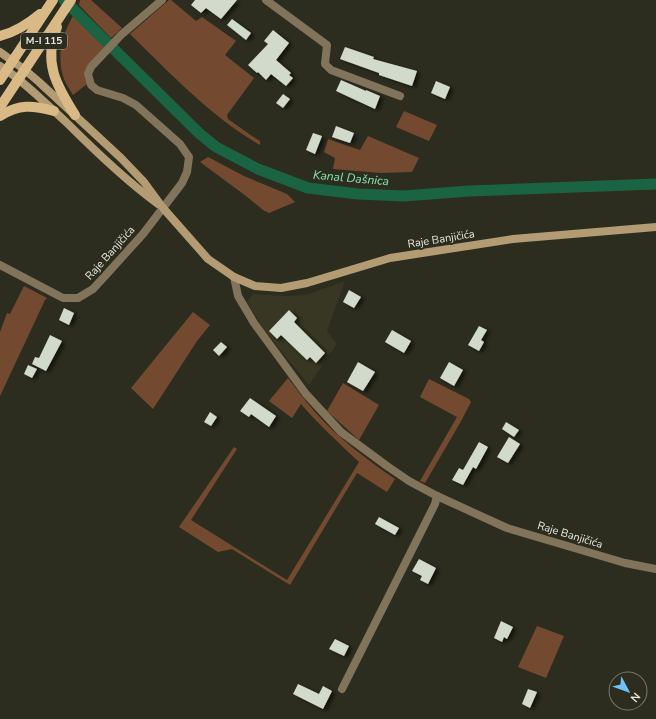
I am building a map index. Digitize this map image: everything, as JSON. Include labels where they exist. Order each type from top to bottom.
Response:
[{"type":"main road","name":"M-I 115","points":[[0,107],[71,0]]},
{"type":"main road","name":"M-I 115","points":[[0,80],[3,68],[13,61],[52,2]]},
{"type":"main road","points":[[0,36],[8,34],[29,23],[52,2]]},
{"type":"main road","points":[[63,12],[55,31],[51,47],[51,60],[54,79],[60,92],[75,115]]},
{"type":"main road","points":[[0,52],[25,70],[121,158],[144,182],[163,208]]},
{"type":"main road","points":[[3,68],[19,79],[122,176],[163,208]]},
{"type":"main road","points":[[0,116],[8,111],[28,106],[38,106],[54,111]]},
{"type":"main road","name":"Raje Banjičića","points":[[163,208],[208,259],[234,278],[255,286],[281,288],[390,258],[513,239],[656,227]]},
{"type":"street","name":"Raje Banjičića","points":[[0,265],[63,298],[78,298],[93,289],[105,276],[163,208],[182,183],[187,172],[189,157],[180,144],[136,105],[123,98],[97,90],[91,85],[88,74],[91,67],[121,35],[162,0]]},
{"type":"street","points":[[266,0],[327,45],[325,64],[331,70],[400,96]]},
{"type":"street","name":"Raje Banjičića","points":[[234,278],[238,296],[254,323],[306,394],[342,432],[365,451],[409,481],[436,496],[506,528],[625,563],[656,569]]},
{"type":"street","points":[[342,689],[435,504],[436,496]]},
{"type":"shaded area","points":[[80,0],[91,0],[122,28],[111,38],[79,5]]},
{"type":"shaded area","points":[[169,0],[171,0],[196,21],[202,17],[236,41],[225,55],[254,78],[227,115],[228,119],[260,141],[260,145],[242,134],[208,108],[130,34]]},
{"type":"shaded area","points":[[73,16],[105,48],[84,74],[87,84],[73,95],[64,79],[60,62],[60,54],[63,38]]},
{"type":"shaded area","points":[[404,111],[437,125],[429,141],[396,127]]},
{"type":"shaded area","points":[[368,136],[419,158],[412,172],[381,173],[333,169],[335,158],[324,152],[328,139],[360,150]]},
{"type":"shaded area","points":[[208,157],[244,176],[287,194],[295,202],[269,213],[263,210],[200,162]]},
{"type":"shaded area","points":[[345,281],[327,331],[337,344],[309,385],[264,330],[247,302],[253,294],[286,296],[306,295]]},
{"type":"shaded area","points":[[24,286],[47,298],[0,396],[0,332],[7,313],[10,314]]},
{"type":"shaded area","points":[[193,312],[210,325],[197,341],[153,409],[131,388]]},
{"type":"shaded area","points":[[288,378],[311,408],[333,431],[363,456],[395,479],[387,492],[357,473],[290,585],[232,549],[218,552],[179,527],[234,447],[237,449],[191,520],[287,580],[359,462],[322,427],[301,404],[292,418],[269,401]]},
{"type":"shaded area","points":[[429,379],[469,399],[471,402],[425,483],[420,481],[457,417],[420,397]]},
{"type":"shaded area","points":[[343,383],[379,405],[359,440],[327,411]]},
{"type":"shaded area","points":[[537,626],[564,636],[546,678],[518,667]]},
{"type":"building","points":[[195,0],[237,0],[221,19],[206,8],[201,13],[191,5]]},
{"type":"building","points":[[232,19],[251,33],[246,40],[227,25]]},
{"type":"building","points":[[273,30],[289,43],[276,60],[291,73],[289,75],[293,78],[286,86],[271,74],[266,80],[248,65],[268,44],[264,41]]},
{"type":"building","points":[[345,47],[374,57],[373,59],[417,71],[412,86],[379,75],[379,73],[340,59]]},
{"type":"building","points":[[341,80],[380,96],[375,109],[336,91]]},
{"type":"building","points":[[436,81],[450,87],[445,99],[431,93]]},
{"type":"building","points":[[283,94],[290,99],[283,108],[276,103]]},
{"type":"building","points":[[336,126],[354,133],[350,143],[332,137]]},
{"type":"building","points":[[313,133],[322,136],[315,154],[306,150]]},
{"type":"building","points":[[349,290],[361,297],[354,308],[343,302]]},
{"type":"building","points":[[64,308],[74,313],[69,325],[59,320]]},
{"type":"building","points":[[289,310],[297,318],[294,322],[325,353],[316,363],[310,357],[307,360],[281,335],[277,339],[269,331]]},
{"type":"building","points":[[479,326],[487,330],[481,340],[484,342],[479,351],[468,345]]},
{"type":"building","points":[[392,330],[411,341],[404,353],[385,342]]},
{"type":"building","points":[[50,335],[62,341],[46,371],[32,364],[35,357],[39,358]]},
{"type":"building","points":[[221,342],[227,347],[219,356],[213,350]]},
{"type":"building","points":[[358,362],[375,372],[363,391],[347,382]]},
{"type":"building","points":[[449,362],[463,370],[454,386],[440,378]]},
{"type":"building","points":[[28,365],[37,369],[32,378],[24,374]]},
{"type":"building","points":[[250,398],[276,416],[269,427],[251,414],[249,417],[240,411]]},
{"type":"building","points":[[210,412],[217,417],[211,426],[204,422]]},
{"type":"building","points":[[506,422],[519,430],[514,437],[502,429]]},
{"type":"building","points":[[509,437],[520,444],[508,463],[497,457]]},
{"type":"building","points":[[479,442],[488,447],[476,469],[473,467],[463,485],[452,480],[459,468],[463,470]]},
{"type":"building","points":[[379,517],[399,528],[395,535],[375,524]]},
{"type":"building","points":[[419,559],[436,568],[428,584],[420,580],[422,576],[412,571]]},
{"type":"building","points":[[501,621],[513,627],[507,639],[504,637],[502,642],[494,638]]},
{"type":"building","points":[[335,639],[349,646],[344,656],[329,649]]},
{"type":"building","points":[[298,684],[319,694],[323,686],[332,691],[323,709],[293,694]]},
{"type":"building","points":[[528,689],[537,692],[530,708],[522,704]]},
{"type":"waterway","name":"Kanal Dašnica","points":[[64,0],[200,134],[216,147],[258,169],[308,188],[358,194],[404,196],[469,191],[656,184]]}]
